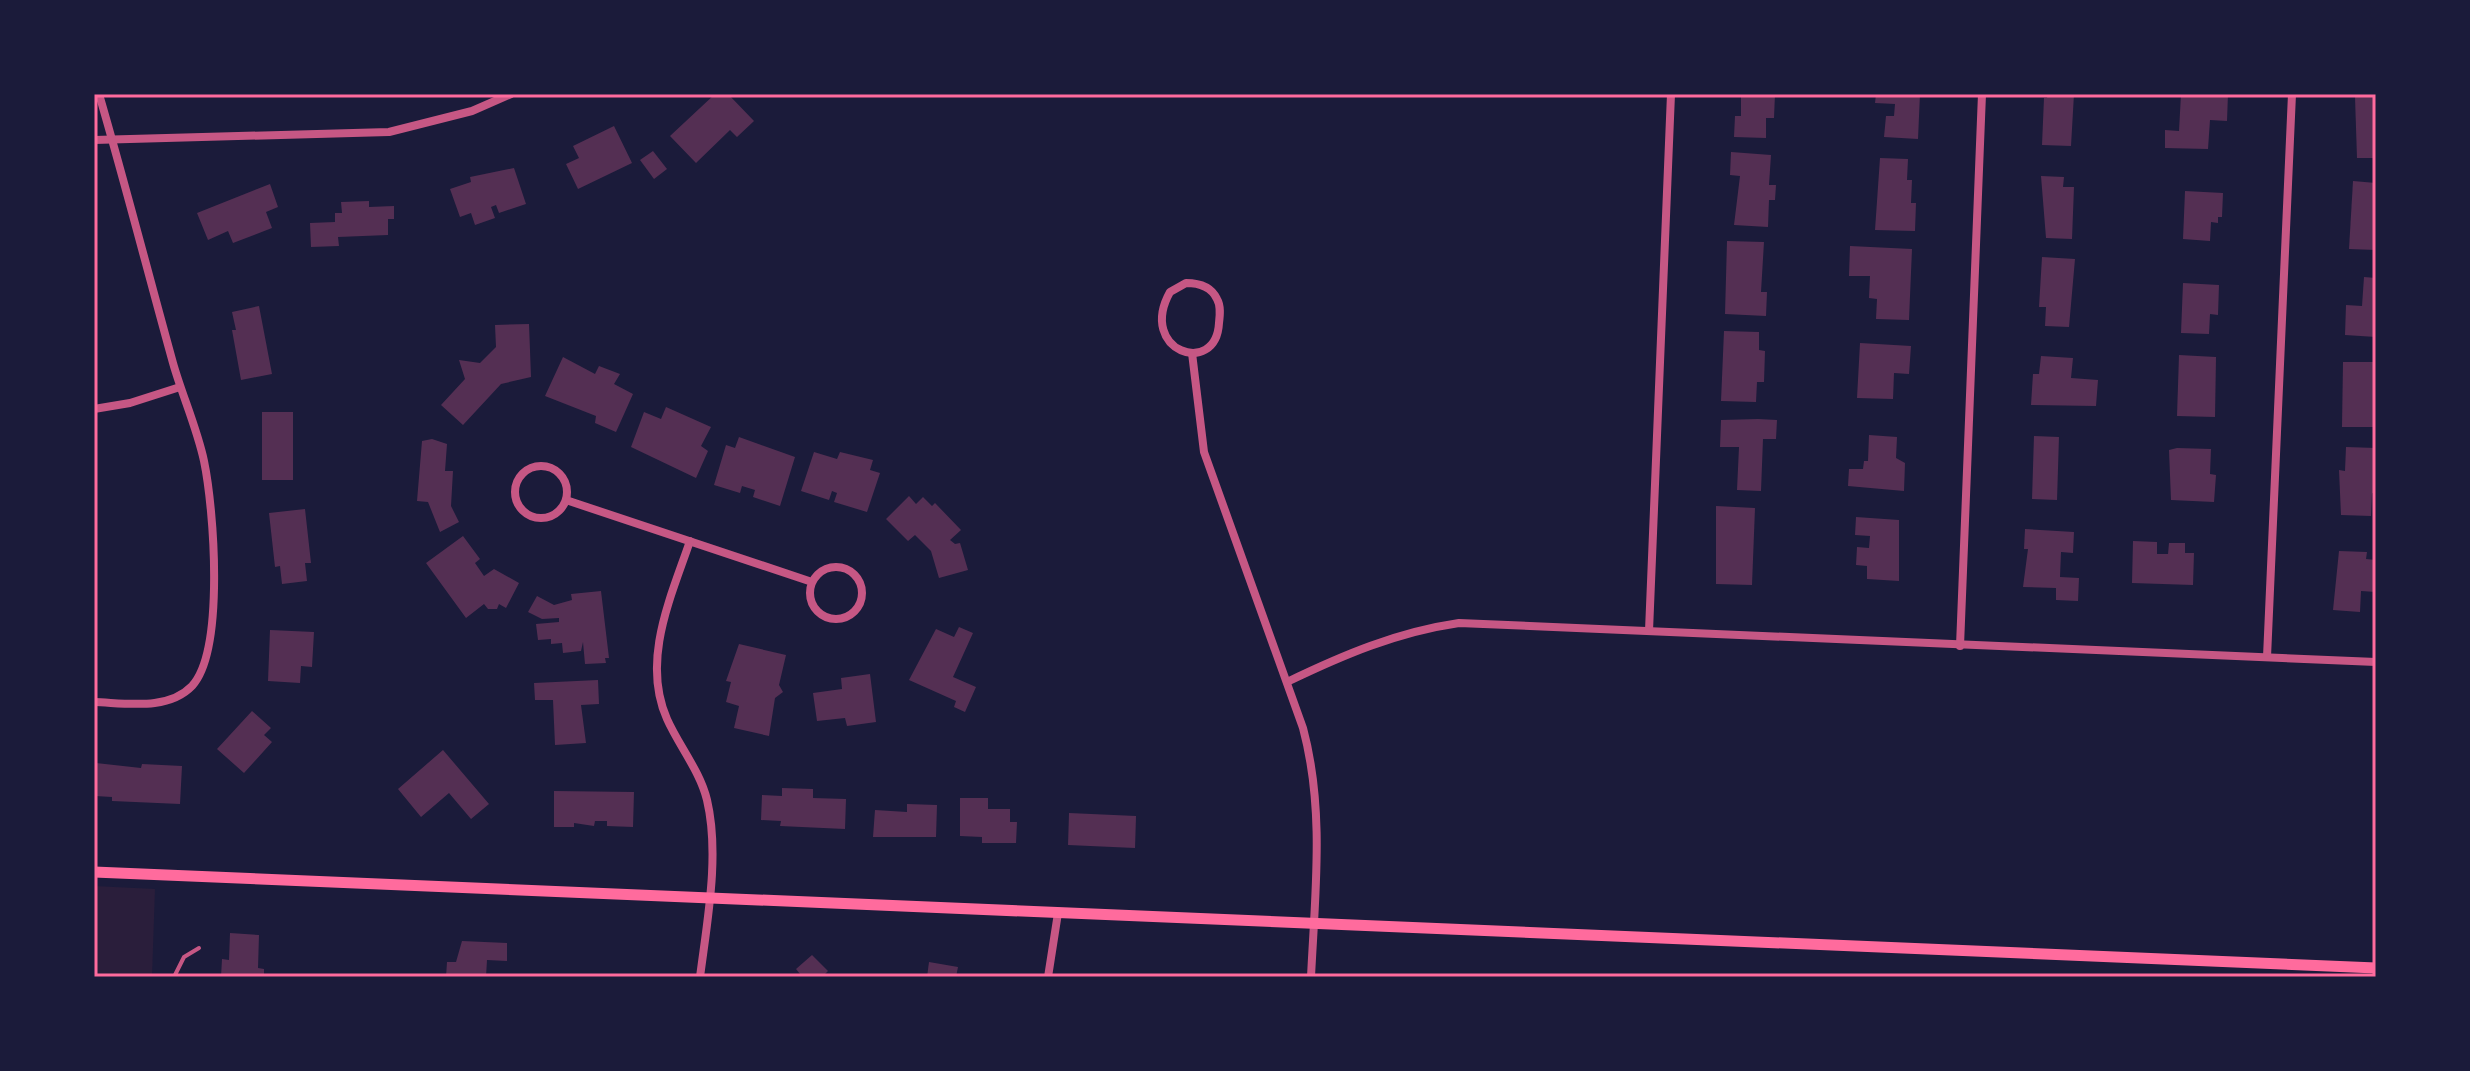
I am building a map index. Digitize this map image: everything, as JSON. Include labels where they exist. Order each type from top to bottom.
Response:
[{"type":"main road","points":[[94,872],[2376,968]]},
{"type":"street","points":[[94,702],[167,701],[190,688],[205,670],[210,646],[213,543],[204,460],[180,387],[99,94]]},
{"type":"street","points":[[94,140],[389,132],[472,111],[511,94]]},
{"type":"street","points":[[1649,631],[1671,94]]},
{"type":"street","points":[[1960,646],[1982,94]]},
{"type":"street","points":[[2267,657],[2292,94]]},
{"type":"street","points":[[1195,283],[1212,291],[1220,307],[1215,339],[1210,346],[1192,353],[1183,353],[1168,342],[1162,324],[1170,292],[1177,286],[1195,283]]},
{"type":"street","points":[[1192,353],[1204,452],[1303,728],[1317,790],[1311,977]]},
{"type":"street","points":[[94,409],[130,403],[180,387]]},
{"type":"street","points":[[548,467],[562,476],[566,500],[548,517],[531,516],[518,504],[517,480],[531,468],[548,467]]},
{"type":"street","points":[[566,500],[812,582]]},
{"type":"street","points":[[690,541],[664,616],[658,644],[658,683],[665,716],[707,799],[711,860],[700,977]]},
{"type":"street","points":[[826,569],[850,572],[861,585],[857,609],[843,619],[826,617],[813,606],[812,582],[826,569]]},
{"type":"street","points":[[1287,682],[1371,643],[1447,625],[2376,662]]},
{"type":"street","points":[[1048,977],[1058,913]]},
{"type":"lane","points":[[174,977],[184,957],[199,948]]},
{"type":"shaded area","points":[[94,886],[155,889],[152,977],[94,977]]},
{"type":"building","points":[[715,94],[728,94],[754,121],[737,137],[730,130],[696,163],[670,136]]},
{"type":"building","points":[[1741,94],[1775,94],[1774,118],[1766,118],[1766,138],[1734,137],[1735,116],[1741,116]]},
{"type":"building","points":[[1876,94],[1920,94],[1918,139],[1884,137],[1886,116],[1894,116],[1895,104],[1875,103]]},
{"type":"building","points":[[2048,94],[2074,94],[2071,146],[2042,145],[2044,98]]},
{"type":"building","points":[[2181,94],[2228,94],[2227,121],[2210,120],[2208,149],[2165,148],[2165,130],[2179,131]]},
{"type":"building","points":[[2355,97],[2376,97],[2376,158],[2357,158]]},
{"type":"building","points":[[614,126],[632,163],[578,189],[566,164],[579,158],[573,146]]},
{"type":"building","points":[[653,151],[667,169],[654,179],[640,160]]},
{"type":"building","points":[[1731,152],[1771,155],[1769,185],[1776,185],[1775,200],[1769,200],[1768,227],[1734,225],[1740,176],[1730,175]]},
{"type":"building","points":[[1880,158],[1908,159],[1907,180],[1912,180],[1911,203],[1916,203],[1915,231],[1875,230]]},
{"type":"building","points":[[514,168],[526,204],[499,213],[496,205],[491,207],[495,218],[475,225],[471,213],[460,217],[450,189],[471,182],[470,177]]},
{"type":"building","points":[[2041,176],[2064,177],[2063,187],[2074,187],[2072,239],[2046,238]]},
{"type":"building","points":[[2353,181],[2376,183],[2376,250],[2349,249]]},
{"type":"building","points":[[270,184],[278,207],[266,212],[272,228],[233,243],[228,231],[208,240],[197,213]]},
{"type":"building","points":[[2185,191],[2223,193],[2222,217],[2218,217],[2218,223],[2211,222],[2210,241],[2183,239]]},
{"type":"building","points":[[369,201],[369,207],[394,206],[394,219],[388,219],[388,235],[338,237],[339,246],[311,247],[310,223],[335,222],[335,213],[342,213],[341,202]]},
{"type":"building","points":[[1727,241],[1764,242],[1761,292],[1767,292],[1766,316],[1725,314]]},
{"type":"building","points":[[1850,246],[1912,249],[1909,320],[1876,319],[1877,299],[1869,298],[1870,276],[1849,276]]},
{"type":"building","points":[[2042,257],[2075,259],[2069,327],[2045,326],[2046,307],[2039,307]]},
{"type":"building","points":[[2364,277],[2376,278],[2376,337],[2345,335],[2346,305],[2362,306]]},
{"type":"building","points":[[2183,283],[2219,285],[2218,315],[2210,314],[2209,334],[2181,333]]},
{"type":"building","points":[[259,306],[272,374],[241,380],[232,312]]},
{"type":"building","points":[[529,324],[531,377],[501,384],[463,425],[441,405],[465,379],[459,360],[480,363],[496,347],[495,325]]},
{"type":"building","points":[[1724,331],[1759,332],[1759,350],[1765,351],[1764,382],[1757,382],[1756,402],[1721,401]]},
{"type":"building","points":[[1860,343],[1911,346],[1909,374],[1894,373],[1893,399],[1857,398]]},
{"type":"building","points":[[2179,355],[2216,357],[2215,417],[2177,416]]},
{"type":"building","points":[[2041,356],[2073,358],[2071,378],[2098,380],[2096,406],[2031,405],[2033,374],[2039,374]]},
{"type":"building","points":[[563,357],[595,374],[599,366],[620,374],[614,384],[633,394],[616,432],[595,423],[596,416],[545,396]]},
{"type":"building","points":[[2343,362],[2376,362],[2376,427],[2342,427]]},
{"type":"building","points":[[666,407],[711,427],[701,446],[708,451],[696,478],[631,447],[644,412],[661,419]]},
{"type":"building","points":[[262,412],[293,412],[293,480],[262,480]]},
{"type":"building","points":[[1721,420],[1777,420],[1776,439],[1763,439],[1761,491],[1737,490],[1739,447],[1720,447]]},
{"type":"building","points":[[1869,435],[1897,437],[1896,458],[1905,463],[1904,491],[1848,486],[1849,469],[1863,469],[1864,461],[1868,461]]},
{"type":"building","points":[[2034,436],[2059,437],[2057,500],[2032,499]]},
{"type":"building","points":[[739,437],[795,457],[780,506],[753,497],[755,490],[742,486],[740,493],[714,485],[726,445],[735,448]]},
{"type":"building","points":[[432,439],[447,444],[445,471],[453,471],[451,506],[459,522],[440,532],[428,502],[417,501],[422,441]]},
{"type":"building","points":[[2346,447],[2376,448],[2376,494],[2372,493],[2371,516],[2341,515],[2339,470],[2345,471]]},
{"type":"building","points":[[2211,449],[2210,474],[2216,475],[2214,502],[2171,500],[2169,450]]},
{"type":"building","points":[[814,452],[837,459],[840,452],[873,460],[870,470],[880,473],[867,512],[834,502],[837,493],[832,491],[829,500],[801,491]]},
{"type":"building","points":[[909,496],[916,504],[923,497],[932,506],[935,503],[961,530],[950,540],[960,543],[968,570],[939,578],[931,551],[915,535],[908,541],[886,519]]},
{"type":"building","points":[[1716,506],[1755,508],[1752,585],[1716,584]]},
{"type":"building","points":[[305,509],[311,563],[305,563],[307,581],[282,584],[280,566],[275,567],[269,513]]},
{"type":"building","points":[[1856,517],[1899,520],[1899,581],[1867,579],[1867,566],[1856,565],[1857,547],[1869,548],[1870,536],[1855,535]]},
{"type":"building","points":[[2025,529],[2074,532],[2073,553],[2061,552],[2060,577],[2079,578],[2078,601],[2056,600],[2056,588],[2023,587],[2028,549],[2024,549]]},
{"type":"building","points":[[463,536],[480,559],[475,563],[484,576],[494,569],[519,583],[506,608],[499,604],[497,609],[488,609],[484,604],[466,618],[426,563]]},
{"type":"building","points":[[2133,541],[2157,542],[2157,554],[2168,554],[2169,543],[2185,543],[2185,553],[2194,553],[2193,585],[2132,583]]},
{"type":"building","points":[[2339,551],[2367,552],[2366,559],[2376,560],[2376,592],[2361,591],[2360,612],[2333,610]]},
{"type":"building","points":[[601,591],[609,658],[605,658],[606,663],[585,664],[583,642],[581,651],[563,653],[562,643],[551,644],[551,639],[538,640],[536,624],[559,622],[559,618],[542,619],[528,612],[537,596],[554,605],[572,600],[571,594]]},
{"type":"building","points":[[959,627],[973,633],[953,677],[976,687],[965,712],[954,707],[956,701],[909,680],[936,629],[954,637]]},
{"type":"building","points":[[270,630],[314,632],[312,667],[301,666],[300,683],[268,681]]},
{"type":"building","points":[[739,644],[786,655],[779,685],[783,692],[775,698],[769,736],[734,728],[739,706],[726,702],[731,682],[726,681]]},
{"type":"building","points":[[870,674],[876,722],[847,726],[845,718],[817,721],[813,693],[842,689],[841,678]]},
{"type":"building","points":[[598,680],[599,704],[581,705],[586,743],[555,745],[553,700],[535,700],[534,683]]},
{"type":"building","points":[[252,711],[271,728],[264,735],[272,742],[244,773],[217,749]]},
{"type":"building","points":[[443,750],[489,804],[471,819],[449,793],[421,817],[398,789]]},
{"type":"building","points":[[96,763],[141,768],[142,764],[182,766],[180,804],[112,801],[112,797],[95,796]]},
{"type":"building","points":[[782,788],[813,789],[813,798],[846,799],[845,829],[780,826],[781,821],[761,820],[762,795],[782,796]]},
{"type":"building","points":[[554,791],[634,792],[633,827],[607,826],[607,821],[595,821],[594,826],[574,823],[574,827],[554,827]]},
{"type":"building","points":[[960,798],[988,798],[988,809],[1010,809],[1010,822],[1017,822],[1016,843],[982,843],[982,837],[960,836]]},
{"type":"building","points":[[907,804],[937,805],[936,837],[873,837],[875,810],[907,812]]},
{"type":"building","points":[[1069,813],[1136,816],[1135,848],[1068,845]]},
{"type":"building","points":[[230,933],[259,935],[258,968],[264,969],[264,977],[221,977],[222,959],[229,960]]},
{"type":"building","points":[[462,941],[507,943],[507,961],[487,960],[486,977],[446,977],[447,962],[456,962]]},
{"type":"building","points":[[812,955],[828,971],[822,977],[797,977],[800,974],[796,969]]},
{"type":"building","points":[[929,962],[958,967],[956,977],[927,977]]}]
